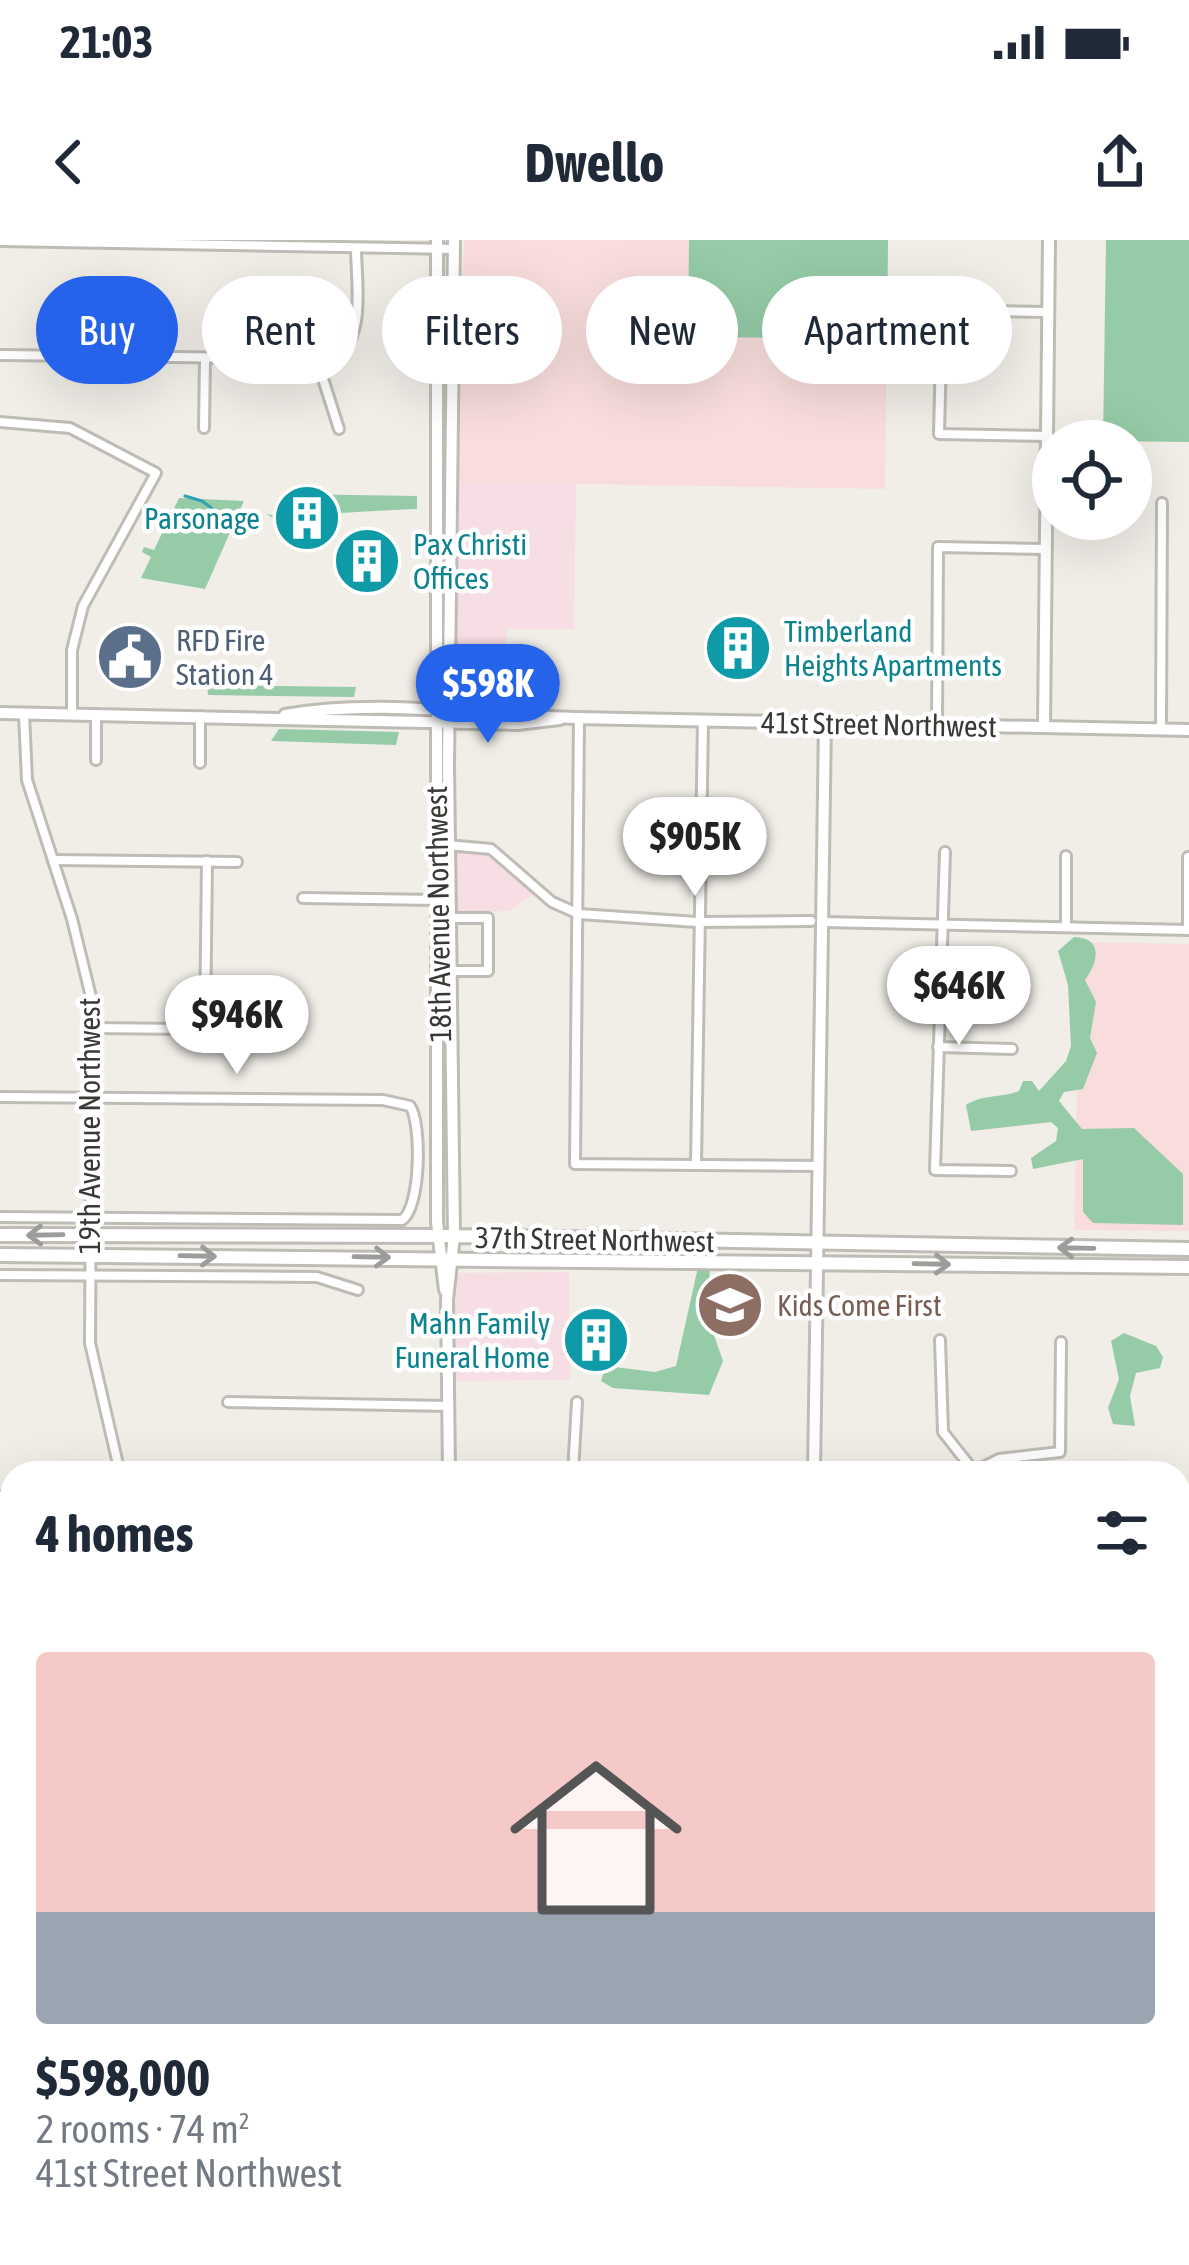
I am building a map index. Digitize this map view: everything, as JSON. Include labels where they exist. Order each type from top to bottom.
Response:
[{"type":"main road","points":[[1046,420],[1049,240]]},
{"type":"main road","name":"18th Avenue Northwest","points":[[437,244],[442,846],[448,918],[454,1236],[447,1300],[449,1461]]},
{"type":"main road","name":"18th Avenue Northwest","points":[[442,716],[454,245]]},
{"type":"main road","points":[[1044,727],[1045,540]]},
{"type":"main road","name":"41st Street Northwest","points":[[0,713],[285,716],[330,709],[442,716],[1189,730]]},
{"type":"main road","points":[[814,1461],[817,922],[825,722]]},
{"type":"main road","name":"18th Avenue Northwest","points":[[442,846],[437,900],[437,1236],[447,1300]]},
{"type":"main road","name":"37th Street Northwest","points":[[0,1235],[454,1236],[1189,1249]]},
{"type":"main road","name":"37th Street Northwest","points":[[0,1255],[1189,1267]]},
{"type":"street","points":[[0,241],[356,248],[454,245]]},
{"type":"street","points":[[355,276],[356,248]]},
{"type":"street","points":[[1032,436],[939,434],[943,310],[1048,312]]},
{"type":"street","points":[[0,355],[202,359]]},
{"type":"street","points":[[204,428],[205,384]]},
{"type":"street","points":[[324,384],[339,429]]},
{"type":"street","points":[[0,422],[70,428],[157,472],[77,624],[72,714]]},
{"type":"street","points":[[1161,729],[1162,503]]},
{"type":"street","points":[[937,725],[938,548],[1045,549]]},
{"type":"street","name":"19th Avenue Northwest","points":[[24,713],[28,780],[88,982],[93,1362],[117,1461]]},
{"type":"street","points":[[96,714],[96,760]]},
{"type":"street","points":[[200,715],[200,763]]},
{"type":"street","points":[[574,718],[579,914],[575,1163],[818,1166]]},
{"type":"street","points":[[696,1166],[703,720]]},
{"type":"street","points":[[442,846],[491,849],[552,902],[579,914],[697,922],[1188,930],[1188,857]]},
{"type":"street","points":[[945,852],[935,1170],[1011,1172]]},
{"type":"street","points":[[1066,856],[1066,926]]},
{"type":"street","points":[[53,860],[237,862]]},
{"type":"street","points":[[205,1029],[207,861]]},
{"type":"street","points":[[302,898],[437,900]]},
{"type":"street","points":[[448,918],[488,918],[488,971],[449,971]]},
{"type":"street","points":[[92,1028],[280,1030]]},
{"type":"street","points":[[938,1047],[1012,1049]]},
{"type":"street","points":[[0,1097],[383,1100],[410,1106],[416,1119],[415,1204],[407,1218],[0,1217]]},
{"type":"street","points":[[0,1275],[317,1277],[358,1290]]},
{"type":"street","points":[[940,1340],[943,1432],[964,1461]]},
{"type":"street","points":[[994,1461],[1060,1452],[1061,1342]]},
{"type":"street","points":[[228,1402],[449,1406]]},
{"type":"street","points":[[574,1461],[577,1402]]},
{"type":"shaded area","points":[[464,240],[888,240],[888,276],[762,276],[762,384],[886,384],[885,489],[457,482],[460,384],[562,384],[562,276],[463,276]]},
{"type":"shaded area","points":[[457,482],[576,483],[574,629],[507,629],[506,700],[456,699]]},
{"type":"shaded area","points":[[437,846],[491,849],[539,890],[510,911],[443,913]]},
{"type":"shaded area","points":[[1080,942],[1189,944],[1189,1231],[1074,1230]]},
{"type":"shaded area","points":[[569,1272],[570,1380],[448,1381],[447,1273]]},
{"type":"green space","points":[[689,240],[888,240],[888,276],[762,276],[762,337],[738,337],[738,276],[689,276]]},
{"type":"green space","points":[[1106,240],[1189,240],[1189,442],[1152,442],[1152,420],[1103,420]]},
{"type":"green space","points":[[288,494],[417,496],[417,509],[314,513],[315,507],[298,501],[289,520],[294,529],[266,514],[284,517],[287,509],[281,504],[287,504]]},
{"type":"green space","points":[[179,498],[244,501],[205,589],[141,578],[151,557],[142,552],[144,547],[154,550]]},
{"type":"green space","points":[[207,685],[356,687],[354,697],[208,695]]},
{"type":"green space","points":[[279,729],[399,732],[396,745],[271,741]]},
{"type":"green space","points":[[1074,937],[1090,942],[1096,952],[1085,980],[1096,1002],[1090,1038],[1097,1053],[1083,1089],[1064,1092],[1059,1101],[1082,1129],[1134,1128],[1183,1174],[1183,1225],[1093,1223],[1083,1212],[1083,1159],[1033,1169],[1031,1158],[1056,1141],[1058,1128],[1051,1122],[971,1131],[966,1105],[1019,1091],[1023,1081],[1032,1081],[1039,1091],[1066,1061],[1071,1046],[1068,985],[1058,951]]},
{"type":"green space","points":[[698,1267],[710,1269],[707,1315],[723,1361],[709,1395],[613,1388],[601,1381],[606,1366],[655,1372],[676,1366]]},
{"type":"green space","points":[[1124,1333],[1156,1346],[1163,1357],[1160,1368],[1136,1373],[1130,1396],[1135,1426],[1113,1424],[1108,1408],[1119,1379],[1111,1341]]},
{"type":"waterway","points":[[185,496],[202,501],[234,525]]},
{"type":"place","name":"Parsonage","points":[[307,518]]},
{"type":"place","name":"Pax Christi Offices","points":[[367,561]]},
{"type":"place","name":"Timberland Heights Apartments","points":[[738,648]]},
{"type":"place","name":"RFD Fire Station 4","points":[[130,657]]},
{"type":"place","name":"Kids Come First","points":[[730,1305]]},
{"type":"place","name":"Mahn Family Funeral Home","points":[[596,1340]]}]
